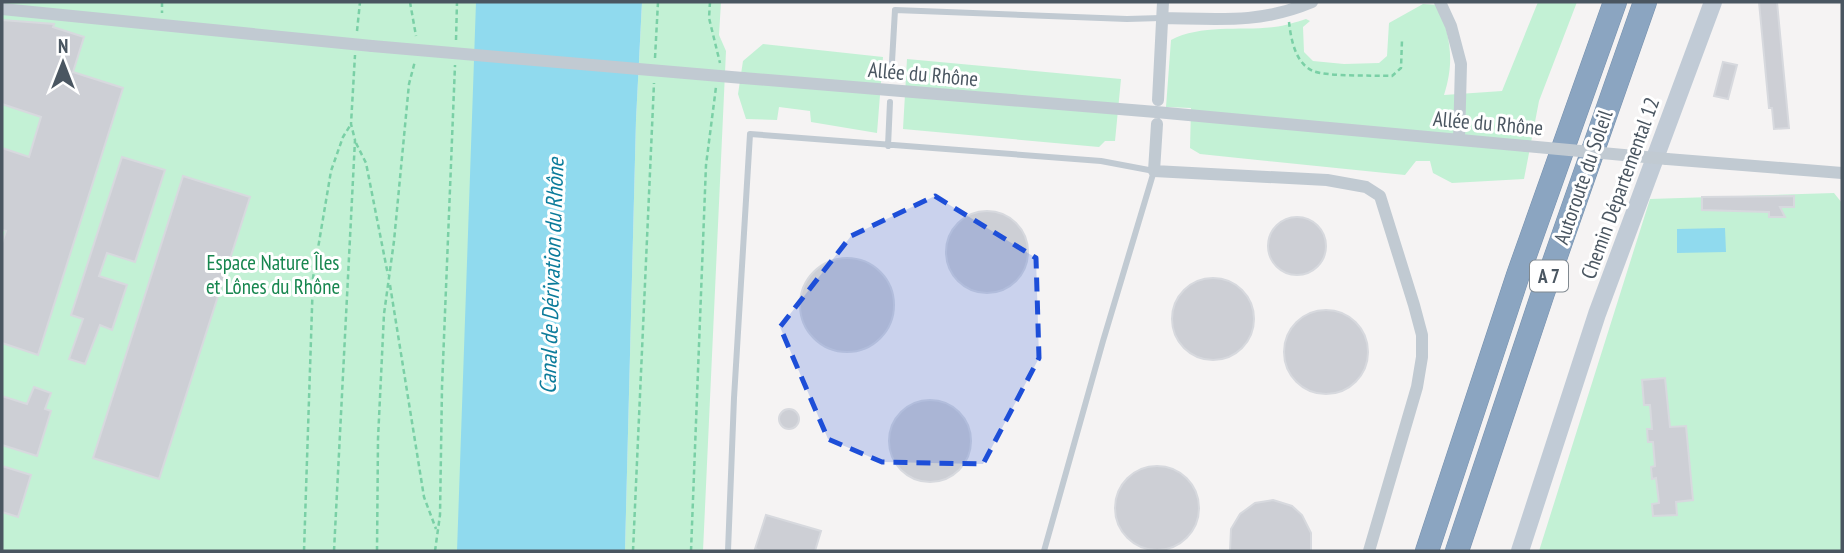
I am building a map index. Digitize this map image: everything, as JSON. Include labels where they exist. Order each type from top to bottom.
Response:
[{"type":"highway","name":"Autoroute du Soleil","points":[[1427,551],[1518,275],[1615,2]]},
{"type":"highway","name":"Autoroute du Soleil","points":[[1457,551],[1547,280],[1646,2]]},
{"type":"main road","name":"Chemin Départemental 12","points":[[1520,551],[1597,314],[1713,2]]},
{"type":"street","points":[[1158,100],[1163,2]]},
{"type":"street","points":[[1163,18],[1256,19],[1288,12],[1312,2]]},
{"type":"street","points":[[1440,2],[1451,26],[1461,64],[1459,140]]},
{"type":"street","name":"Allée du Rhône","points":[[2,9],[163,23],[355,45],[1842,173]]},
{"type":"street","points":[[1157,124],[1154,171],[1327,180],[1366,187],[1380,196],[1414,304],[1422,335],[1422,356],[1417,387],[1369,551]]},
{"type":"lane","points":[[891,79],[895,2]]},
{"type":"lane","points":[[895,10],[1126,19],[1163,18]]},
{"type":"lane","points":[[888,146],[890,102]]},
{"type":"lane","points":[[728,551],[750,134],[1101,161],[1154,171],[1044,551]]},
{"type":"path","points":[[334,551],[355,140],[352,124],[355,45],[360,2]]},
{"type":"path","points":[[410,2],[416,35],[415,48]]},
{"type":"path","points":[[456,43],[457,2]]},
{"type":"path","points":[[655,69],[658,2]]},
{"type":"path","points":[[710,2],[709,18],[720,59],[718,72]]},
{"type":"path","points":[[1288,12],[1291,40],[1295,50],[1299,59],[1312,71],[1392,76],[1401,68],[1402,40]]},
{"type":"path","points":[[435,551],[440,515],[442,387],[455,56]]},
{"type":"path","points":[[377,551],[378,439],[384,314],[409,84],[415,62]]},
{"type":"path","points":[[633,551],[654,83]]},
{"type":"path","points":[[691,551],[706,166],[717,84]]},
{"type":"path","points":[[304,551],[313,278],[331,171],[343,137],[352,124]]},
{"type":"path","points":[[355,140],[366,163],[389,280],[424,497],[437,533]]},
{"type":"highlighted area","points":[[935,196],[1036,258],[1039,358],[983,464],[882,462],[828,439],[780,327],[851,236]]},
{"type":"green space","name":"Espace Nature Îles et Lônes du Rhône","points":[[2,2],[558,2],[532,551],[2,551]]},
{"type":"green space","points":[[642,2],[721,2],[719,35],[726,51],[703,551],[625,551],[636,120]]},
{"type":"green space","points":[[1538,2],[1577,2],[1539,101],[1524,179],[1452,183],[1433,173],[1430,161],[1416,161],[1405,175],[1200,154],[1190,148],[1191,108],[1166,107],[1171,40],[1183,35],[1208,30],[1278,26],[1306,19],[1310,21],[1303,27],[1304,52],[1313,61],[1379,63],[1387,56],[1389,23],[1423,4],[1439,5],[1446,28],[1450,60],[1444,95],[1502,91]]},
{"type":"green space","points":[[763,44],[883,57],[877,133],[811,122],[810,111],[779,107],[777,120],[746,119],[738,94],[743,61]]},
{"type":"green space","points":[[907,59],[1121,79],[1115,141],[1105,141],[1099,147],[903,129]]},
{"type":"green space","points":[[1834,193],[1842,203],[1842,551],[1539,551],[1650,199]]},
{"type":"water","name":"Canal de Dérivation du Rhône","points":[[476,2],[642,2],[636,120],[625,551],[457,551]]},
{"type":"water","points":[[1725,228],[1726,252],[1677,253],[1677,229]]},
{"type":"building","points":[[1759,2],[1777,2],[1789,128],[1774,129],[1772,108],[1769,108]]},
{"type":"building","points":[[2,20],[54,24],[53,27],[84,37],[73,72],[123,88],[38,355],[2,343],[2,243],[6,231],[2,230],[2,148],[29,157],[41,117],[2,104]]},
{"type":"building","points":[[1723,62],[1737,65],[1728,99],[1714,96]]},
{"type":"building","points":[[122,157],[165,170],[135,262],[107,253],[99,276],[127,285],[112,330],[100,325],[85,364],[69,359],[83,319],[71,315]]},
{"type":"building","points":[[183,176],[250,197],[159,479],[93,458]]},
{"type":"building","points":[[1794,196],[1794,207],[1780,207],[1785,217],[1769,217],[1769,212],[1702,210],[1702,197]]},
{"type":"building","points":[[987,211],[1003,214],[1016,223],[1025,236],[1028,252],[1025,268],[1016,281],[1003,290],[987,293],[971,290],[958,281],[949,268],[946,252],[949,236],[958,223],[971,214]]},
{"type":"building","points":[[1297,217],[1308,219],[1321,230],[1326,246],[1324,257],[1313,270],[1297,275],[1286,273],[1273,262],[1268,246],[1270,235],[1281,222]]},
{"type":"building","points":[[847,258],[865,261],[880,272],[891,287],[894,305],[891,323],[880,338],[865,349],[847,352],[829,349],[814,338],[803,323],[800,305],[803,287],[814,272],[829,261]]},
{"type":"building","points":[[1205,278],[1221,278],[1236,285],[1247,296],[1254,311],[1251,335],[1242,348],[1221,360],[1205,360],[1190,353],[1179,342],[1172,327],[1172,311],[1179,296],[1190,285]]},
{"type":"building","points":[[1326,310],[1342,313],[1356,322],[1365,336],[1368,352],[1365,368],[1356,382],[1342,391],[1326,394],[1310,391],[1296,382],[1287,368],[1284,352],[1287,336],[1296,322],[1310,313]]},
{"type":"building","points":[[1665,378],[1670,427],[1686,426],[1693,500],[1676,502],[1677,515],[1653,516],[1652,504],[1659,503],[1656,478],[1652,479],[1651,467],[1655,466],[1653,442],[1648,442],[1647,429],[1652,429],[1650,405],[1644,405],[1642,380]]},
{"type":"building","points":[[34,387],[51,393],[45,409],[51,411],[37,456],[2,445],[2,396],[27,404]]},
{"type":"building","points":[[930,400],[946,403],[959,412],[968,425],[971,441],[968,457],[959,470],[946,479],[930,482],[914,479],[901,470],[892,457],[889,441],[892,425],[901,412],[914,403]]},
{"type":"building","points":[[789,409],[796,412],[799,419],[796,426],[789,429],[782,426],[779,419],[782,412]]},
{"type":"building","points":[[2,466],[31,475],[18,517],[2,512]]},
{"type":"building","points":[[1157,466],[1180,473],[1192,485],[1199,508],[1192,531],[1180,543],[1157,550],[1134,543],[1122,531],[1115,508],[1122,485],[1134,473]]},
{"type":"building","points":[[1273,500],[1292,506],[1302,515],[1311,533],[1311,551],[1230,551],[1231,529],[1240,514],[1255,503]]},
{"type":"building","points":[[766,515],[821,531],[815,551],[755,549]]}]
